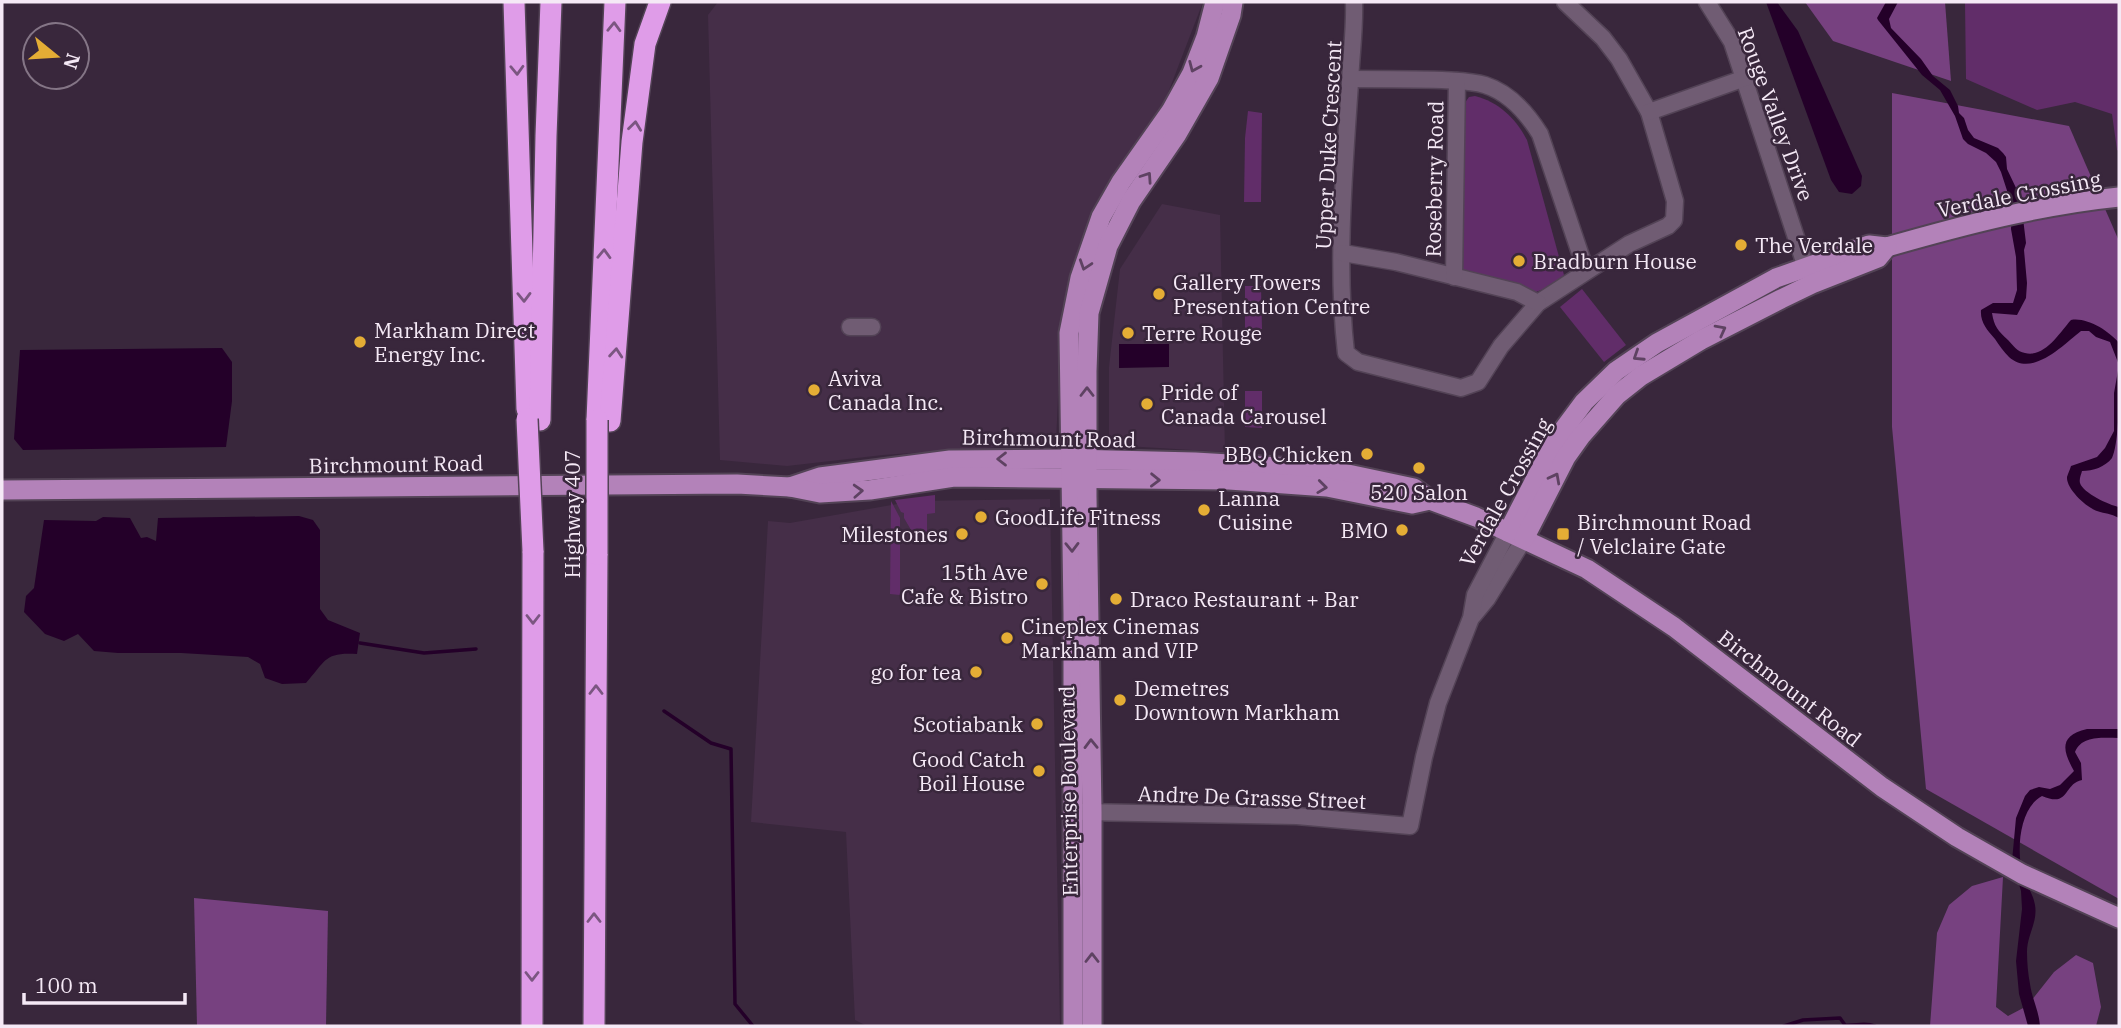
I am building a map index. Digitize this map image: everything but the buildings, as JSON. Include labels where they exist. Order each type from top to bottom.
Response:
[{"type":"highway","points":[[514,2],[534,419]]},
{"type":"highway","name":"Highway 407","points":[[532,1026],[534,419],[551,2]]},
{"type":"highway","name":"Highway 407","points":[[594,1026],[597,554],[615,2]]},
{"type":"highway","points":[[603,421],[645,44],[660,2]]},
{"type":"main road","name":"Enterprise Boulevard","points":[[1079,469],[1069,333],[1080,278],[1101,218],[1121,182],[1171,111],[1192,73],[1206,37],[1215,2]]},
{"type":"main road","name":"Enterprise Boulevard","points":[[1092,1026],[1073,614],[1089,313],[1108,246],[1131,201],[1177,134],[1209,78],[1233,2]]},
{"type":"main road","name":"Verdale Crossing","points":[[1516,535],[1581,436],[1617,395],[1641,376],[1809,275],[1878,258],[1887,247],[2004,216],[2119,197]]},
{"type":"main road","name":"Birchmount Road","points":[[2,490],[737,484],[790,487],[820,477],[950,460],[1079,469],[1195,462],[1329,470],[1413,488],[1430,500],[1476,517],[1587,569],[1674,627],[1882,787],[1957,837],[2033,880],[2119,918]]},
{"type":"main road","name":"Enterprise Boulevard","points":[[1073,1026],[1083,812]]},
{"type":"street","name":"Upper Duke Crescent","points":[[1354,2],[1355,29],[1350,79],[1343,253],[1346,353],[1358,362],[1441,385],[1461,388],[1478,382],[1501,346],[1538,303],[1629,244],[1668,226],[1674,220],[1675,201],[1649,112]]},
{"type":"street","points":[[1565,2],[1603,38],[1619,59],[1649,112],[1745,78]]},
{"type":"street","name":"Rouge Valley Drive","points":[[1707,2],[1732,42],[1809,275]]},
{"type":"street","points":[[1350,79],[1457,81],[1484,85],[1506,96],[1528,114],[1540,134],[1586,271]]},
{"type":"street","name":"Roseberry Road","points":[[1454,277],[1457,81]]},
{"type":"street","points":[[1343,253],[1396,262],[1517,292],[1538,303]]},
{"type":"street","points":[[850,327],[872,327]]},
{"type":"street","name":"Verdale Crossing","points":[[1410,826],[1438,703],[1471,618],[1487,599],[1516,535]]},
{"type":"street","name":"Andre De Grasse Street","points":[[1083,812],[1297,816],[1410,826]]},
{"type":"shaded area","points":[[718,2],[1203,2],[1163,106],[1102,199],[1062,308],[1056,443],[883,455],[787,466],[720,460],[708,15]]},
{"type":"shaded area","points":[[1766,2],[1777,2],[1798,31],[1862,176],[1861,186],[1852,194],[1839,192],[1831,180]]},
{"type":"shaded area","points":[[1805,2],[1945,2],[1951,81],[1833,41]]},
{"type":"shaded area","points":[[1886,2],[1898,2],[1889,19],[1891,28],[1921,59],[1933,76],[1950,90],[1959,113],[1974,138],[1998,148],[2006,157],[2007,169],[2017,190],[2022,210],[2027,283],[2026,298],[2017,315],[1992,313],[1997,328],[2015,348],[2032,354],[2045,348],[2071,320],[2084,321],[2110,334],[2119,343],[2119,365],[2110,342],[2089,331],[2081,331],[2047,357],[2027,364],[2009,357],[1987,329],[1981,310],[1993,303],[2013,303],[2017,290],[2016,257],[2011,229],[2012,206],[2001,172],[1996,162],[1986,153],[1963,139],[1955,116],[1940,90],[1922,75],[1878,20]]},
{"type":"shaded area","points":[[1965,2],[2119,2],[2119,151],[2112,114],[2075,102],[2037,110],[1966,79]]},
{"type":"shaded area","points":[[1892,93],[2069,126],[2119,241],[2119,899],[1926,789],[1892,427]]},
{"type":"shaded area","points":[[1475,96],[1492,102],[1506,112],[1527,140],[1564,275],[1549,287],[1536,292],[1463,272],[1464,104],[1469,97]]},
{"type":"shaded area","points":[[1248,111],[1262,113],[1261,202],[1244,202]]},
{"type":"shaded area","points":[[1162,204],[1220,215],[1225,452],[1109,445],[1109,367],[1120,269]]},
{"type":"shaded area","points":[[1245,286],[1261,286],[1262,329],[1245,329]]},
{"type":"shaded area","points":[[1582,289],[1626,345],[1604,362],[1560,307]]},
{"type":"shaded area","points":[[1119,344],[1169,344],[1169,367],[1119,368]]},
{"type":"shaded area","points":[[222,348],[232,362],[232,401],[226,447],[23,450],[14,439],[20,350]]},
{"type":"shaded area","points":[[2119,365],[2115,449],[2106,464],[2082,471],[2080,483],[2091,494],[2119,507],[2119,518],[2093,509],[2083,502],[2073,492],[2067,477],[2071,466],[2097,457],[2114,431],[2114,393]]},
{"type":"shaded area","points":[[1245,391],[1262,391],[1262,428],[1245,427]]},
{"type":"shaded area","points":[[935,495],[935,513],[927,514],[927,535],[914,535],[895,500]]},
{"type":"shaded area","points":[[1050,499],[1060,1026],[867,1026],[855,1020],[846,832],[751,822],[768,521],[790,523],[914,501]]},
{"type":"shaded area","points":[[891,501],[900,518],[900,595],[890,594]]},
{"type":"shaded area","points":[[299,516],[313,520],[320,530],[320,609],[328,620],[360,633],[357,654],[332,656],[322,663],[306,683],[282,684],[265,678],[260,664],[248,657],[94,651],[78,634],[64,641],[45,634],[24,612],[26,596],[34,588],[44,520],[96,521],[103,517],[130,518],[141,538],[147,537],[156,541],[158,518]]},
{"type":"shaded area","points":[[2087,729],[2119,729],[2119,738],[2088,740],[2078,747],[2075,752],[2081,763],[2082,780],[2076,782],[2062,797],[2051,799],[2042,796],[2034,802],[2028,810],[2021,831],[2021,865],[2036,911],[2027,956],[2040,1026],[2028,1026],[2019,994],[2016,961],[2022,909],[2021,891],[2012,861],[2016,818],[2030,790],[2039,787],[2050,789],[2060,785],[2074,771],[2067,757],[2067,740]]},
{"type":"shaded area","points":[[2003,877],[1996,1007],[2008,1016],[2027,1006],[2054,972],[2076,955],[2093,963],[2101,1007],[2096,1026],[1930,1026],[1937,933],[1949,905],[1972,886]]},
{"type":"shaded area","points":[[194,898],[328,911],[326,1026],[197,1026]]},
{"type":"waterway","points":[[360,643],[424,653],[476,649]]},
{"type":"waterway","points":[[664,711],[711,743],[731,749],[735,1004],[753,1026]]},
{"type":"waterway","points":[[1784,1026],[1803,1020],[1840,1018],[1845,1025],[1875,1026]]},
{"type":"place","name":"The Verdale","points":[[1741,245]]},
{"type":"place","name":"Bradburn House","points":[[1519,261]]},
{"type":"place","name":"Gallery Towers Presentation Centre","points":[[1159,294]]},
{"type":"place","name":"Terre Rouge","points":[[1128,333]]},
{"type":"place","name":"Markham Direct Energy Inc.","points":[[360,342]]},
{"type":"place","name":"Aviva Canada Inc.","points":[[814,390]]},
{"type":"place","name":"Pride of Canada Carousel","points":[[1147,404]]},
{"type":"place","name":"BBQ Chicken","points":[[1367,454]]},
{"type":"place","name":"520 Salon","points":[[1419,468]]},
{"type":"place","name":"Lanna Cuisine","points":[[1204,510]]},
{"type":"place","name":"GoodLife Fitness","points":[[981,517]]},
{"type":"place","name":"BMO","points":[[1402,530]]},
{"type":"place","name":"Milestones","points":[[962,534]]},
{"type":"place","name":"Birchmount Road / Velclaire Gate","points":[[1563,534]]},
{"type":"place","name":"15th Ave Cafe & Bistro","points":[[1042,584]]},
{"type":"place","name":"Draco Restaurant + Bar","points":[[1116,599]]},
{"type":"place","name":"Cineplex Cinemas Markham and VIP","points":[[1007,638]]},
{"type":"place","name":"go for tea","points":[[976,672]]},
{"type":"place","name":"Demetres Downtown Markham","points":[[1120,700]]},
{"type":"place","name":"Scotiabank","points":[[1037,724]]},
{"type":"place","name":"Good Catch Boil House","points":[[1039,771]]}]
